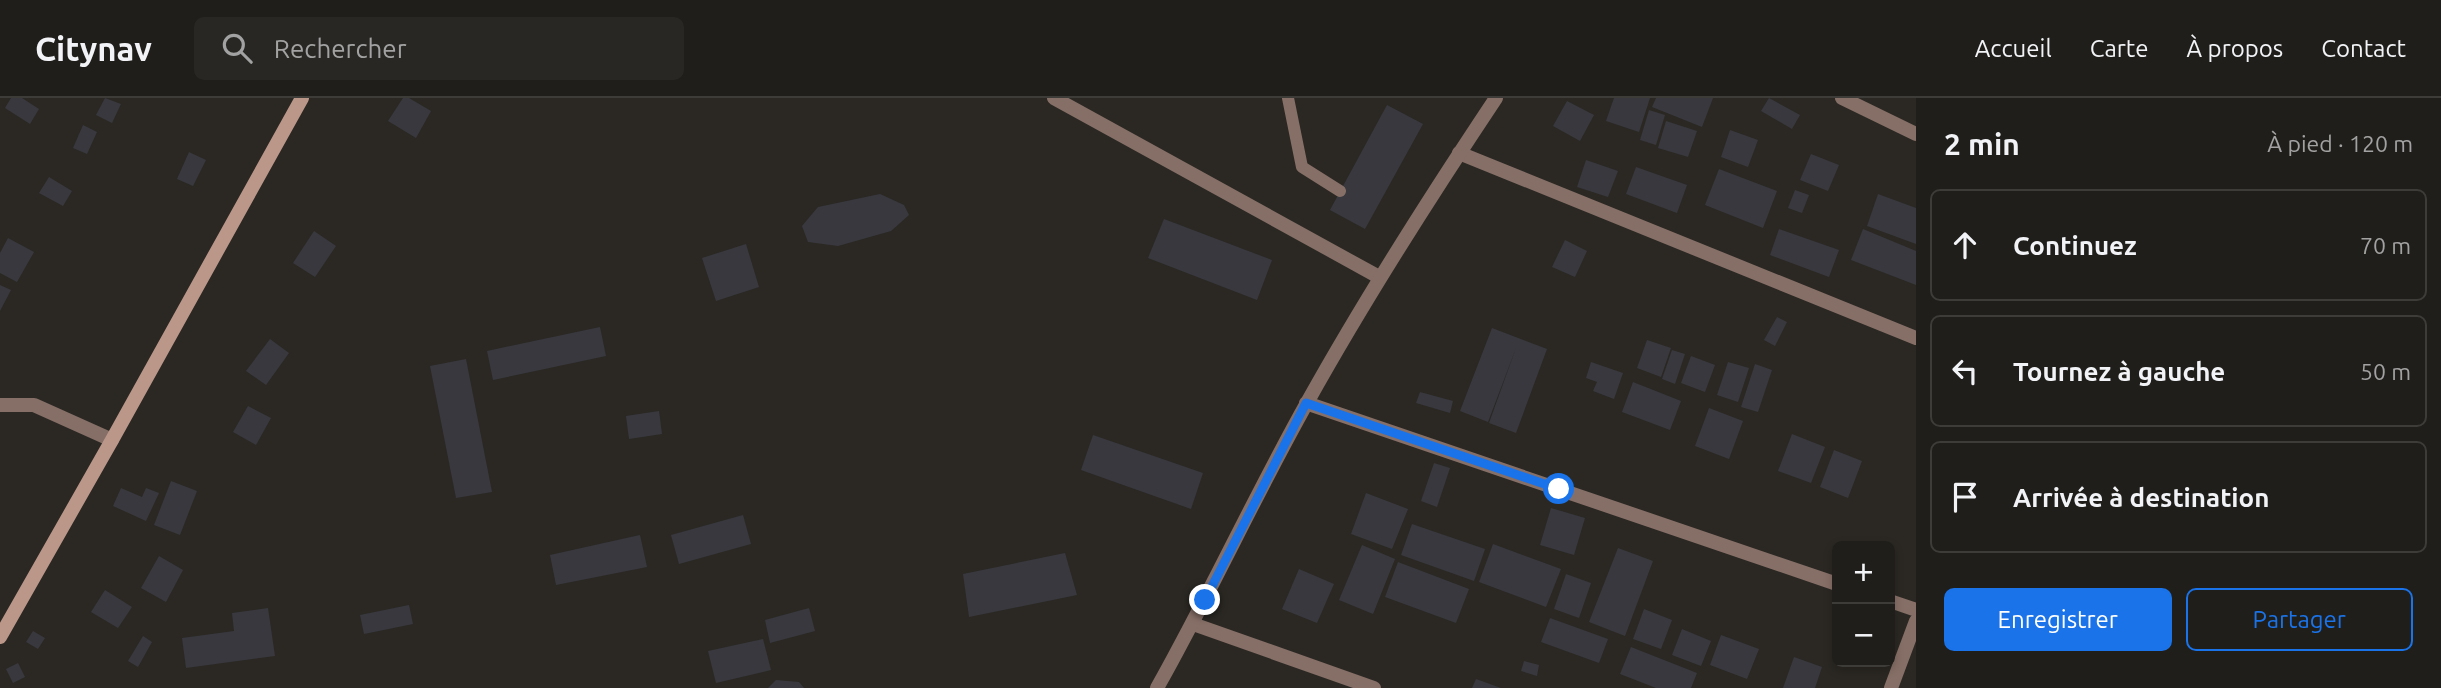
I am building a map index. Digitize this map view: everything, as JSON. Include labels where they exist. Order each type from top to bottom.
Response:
[{"type":"main road","points":[[0,637],[302,98]]},
{"type":"street","points":[[1054,98],[1379,276]]},
{"type":"street","points":[[1157,688],[1193,624],[1306,403],[1379,276],[1496,98]]},
{"type":"street","points":[[1842,98],[1916,134]]},
{"type":"street","points":[[1459,153],[1916,338]]},
{"type":"street","points":[[1306,403],[1832,582]]},
{"type":"street","points":[[0,405],[34,405],[112,440]]},
{"type":"street","points":[[1895,603],[1916,610]]},
{"type":"street","points":[[1891,688],[1916,621]]},
{"type":"street","points":[[1193,624],[1374,688]]},
{"type":"lane","points":[[1288,98],[1302,167],[1340,191]]},
{"type":"building","points":[[11,98],[22,98],[39,109],[30,124],[5,108]]},
{"type":"building","points":[[105,98],[121,104],[112,123],[96,115]]},
{"type":"building","points":[[403,98],[409,98],[431,111],[416,138],[388,121]]},
{"type":"building","points":[[1614,98],[1650,98],[1639,132],[1606,121]]},
{"type":"building","points":[[1656,98],[1713,98],[1702,127],[1652,107]]},
{"type":"building","points":[[1769,98],[1800,115],[1792,129],[1761,111]]},
{"type":"building","points":[[1567,101],[1594,115],[1580,141],[1553,126]]},
{"type":"building","points":[[1387,105],[1423,124],[1365,229],[1330,210]]},
{"type":"building","points":[[1649,110],[1665,115],[1656,145],[1640,140]]},
{"type":"building","points":[[1666,121],[1697,131],[1688,157],[1658,148]]},
{"type":"building","points":[[83,125],[97,132],[87,154],[73,148]]},
{"type":"building","points":[[1730,130],[1758,140],[1748,167],[1721,157]]},
{"type":"building","points":[[189,152],[206,160],[193,186],[177,179]]},
{"type":"building","points":[[1811,154],[1839,165],[1828,191],[1800,180]]},
{"type":"building","points":[[1586,160],[1618,171],[1608,197],[1577,187]]},
{"type":"building","points":[[1636,167],[1687,185],[1677,213],[1626,194]]},
{"type":"building","points":[[1719,169],[1777,191],[1763,228],[1705,205]]},
{"type":"building","points":[[49,177],[72,191],[63,206],[39,193]]},
{"type":"building","points":[[1795,190],[1809,195],[1802,213],[1788,208]]},
{"type":"building","points":[[880,194],[904,205],[909,215],[891,231],[838,246],[808,242],[802,226],[818,207]]},
{"type":"building","points":[[1878,194],[1916,208],[1916,244],[1867,226]]},
{"type":"building","points":[[1164,219],[1272,260],[1257,300],[1148,258]]},
{"type":"building","points":[[1779,229],[1839,250],[1829,277],[1770,255]]},
{"type":"building","points":[[1863,229],[1916,251],[1916,285],[1851,260]]},
{"type":"building","points":[[314,231],[336,246],[315,277],[293,263]]},
{"type":"building","points":[[8,238],[34,252],[17,282],[0,273],[0,253]]},
{"type":"building","points":[[1565,240],[1587,251],[1575,277],[1552,267]]},
{"type":"building","points":[[746,244],[759,287],[716,301],[702,258]]},
{"type":"building","points":[[0,285],[11,290],[0,311]]},
{"type":"building","points":[[1777,317],[1787,322],[1775,346],[1764,340]]},
{"type":"building","points":[[600,327],[606,356],[493,380],[487,351]]},
{"type":"building","points":[[1492,328],[1547,349],[1516,433],[1489,423],[1516,348],[1488,422],[1460,411]]},
{"type":"building","points":[[270,339],[289,353],[266,385],[246,371]]},
{"type":"building","points":[[1647,340],[1671,348],[1661,377],[1637,368]]},
{"type":"building","points":[[1672,350],[1685,354],[1675,384],[1662,379]]},
{"type":"building","points":[[1691,356],[1715,365],[1705,392],[1681,383]]},
{"type":"building","points":[[466,359],[492,492],[456,498],[430,366]]},
{"type":"building","points":[[1591,362],[1623,373],[1614,399],[1593,391],[1597,382],[1586,378]]},
{"type":"building","points":[[1728,362],[1749,368],[1738,402],[1717,395]]},
{"type":"building","points":[[1755,364],[1772,370],[1758,412],[1741,407]]},
{"type":"building","points":[[1633,382],[1681,401],[1670,430],[1622,412]]},
{"type":"building","points":[[1420,392],[1453,401],[1450,413],[1416,403]]},
{"type":"building","points":[[248,406],[271,418],[256,445],[233,432]]},
{"type":"building","points":[[1709,408],[1743,421],[1729,459],[1695,446]]},
{"type":"building","points":[[659,411],[662,434],[629,439],[626,416]]},
{"type":"building","points":[[1792,434],[1825,447],[1811,483],[1778,471]]},
{"type":"building","points":[[1093,435],[1203,473],[1191,509],[1081,470]]},
{"type":"building","points":[[1834,450],[1862,461],[1848,498],[1820,487]]},
{"type":"building","points":[[1434,463],[1450,468],[1437,507],[1421,501]]},
{"type":"building","points":[[171,481],[197,491],[180,535],[154,525]]},
{"type":"building","points":[[121,488],[142,497],[146,488],[159,493],[146,521],[113,506]]},
{"type":"building","points":[[1366,493],[1408,509],[1392,549],[1351,534]]},
{"type":"building","points":[[1551,508],[1585,518],[1574,555],[1540,545]]},
{"type":"building","points":[[743,515],[751,544],[679,564],[671,535]]},
{"type":"building","points":[[1412,524],[1485,549],[1474,581],[1401,555]]},
{"type":"building","points":[[640,535],[647,567],[556,585],[550,555]]},
{"type":"building","points":[[1493,544],[1561,569],[1546,607],[1479,582]]},
{"type":"building","points":[[1362,545],[1395,559],[1373,614],[1339,600]]},
{"type":"building","points":[[1618,548],[1653,561],[1625,636],[1589,622]]},
{"type":"building","points":[[1065,553],[1077,595],[969,617],[963,574]]},
{"type":"building","points":[[159,556],[183,570],[166,602],[141,588]]},
{"type":"building","points":[[1398,562],[1469,589],[1456,623],[1385,597]]},
{"type":"building","points":[[1299,569],[1334,584],[1317,623],[1282,609]]},
{"type":"building","points":[[1566,574],[1591,583],[1579,618],[1554,609]]},
{"type":"building","points":[[105,590],[132,607],[118,628],[91,612]]},
{"type":"building","points":[[409,605],[413,624],[364,634],[360,615]]},
{"type":"building","points":[[268,608],[275,656],[186,668],[182,638],[234,631],[232,613]]},
{"type":"building","points":[[809,608],[815,631],[770,643],[765,620]]},
{"type":"building","points":[[1644,609],[1672,620],[1661,649],[1633,639]]},
{"type":"building","points":[[1550,618],[1608,639],[1599,663],[1541,642]]},
{"type":"building","points":[[1682,629],[1711,641],[1701,666],[1672,655]]},
{"type":"building","points":[[33,631],[45,638],[38,649],[26,642]]},
{"type":"building","points":[[1721,635],[1759,649],[1747,679],[1710,665]]},
{"type":"building","points":[[143,636],[152,642],[138,667],[128,661]]},
{"type":"building","points":[[763,639],[771,670],[716,683],[708,651]]},
{"type":"building","points":[[1631,647],[1697,673],[1691,688],[1656,688],[1620,674]]},
{"type":"building","points":[[1794,657],[1822,667],[1815,688],[1783,688]]},
{"type":"building","points":[[1524,661],[1539,665],[1537,676],[1521,671]]},
{"type":"building","points":[[18,663],[25,677],[13,683],[6,669]]},
{"type":"building","points":[[1476,679],[1501,688],[1472,688]]},
{"type":"building","points":[[776,680],[799,682],[804,688],[768,688]]},
{"type":"route","points":[[1205,600],[1306,403],[1559,489]]}]
